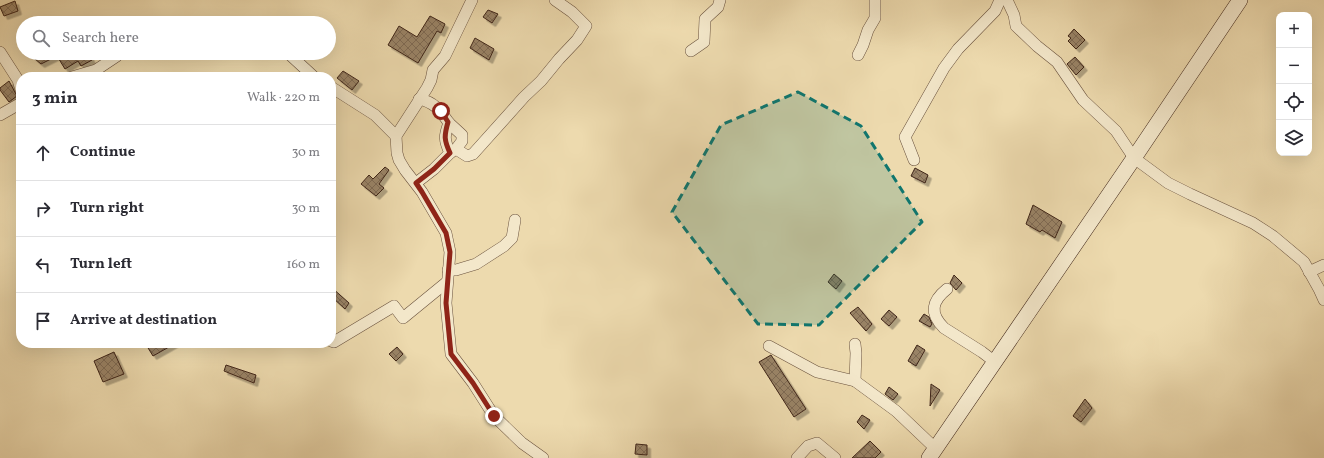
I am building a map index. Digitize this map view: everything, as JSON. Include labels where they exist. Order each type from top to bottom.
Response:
[{"type":"main road","points":[[932,453],[1240,0]]},
{"type":"street","points":[[396,136],[431,80],[433,70],[446,56],[472,0]]},
{"type":"street","points":[[448,122],[445,142],[453,151],[466,156],[473,154],[577,40],[586,26],[572,12],[555,0]]},
{"type":"street","points":[[691,52],[704,42],[705,19],[718,7],[720,0]]},
{"type":"street","points":[[858,56],[874,18],[875,0]]},
{"type":"street","points":[[914,160],[905,137],[944,68],[958,49],[995,11],[1000,0]]},
{"type":"street","points":[[1007,0],[1014,15],[1016,26],[1057,62],[1083,100],[1116,131],[1134,158],[1168,183],[1253,222],[1273,236],[1304,262],[1324,300]]},
{"type":"street","points":[[0,52],[16,77]]},
{"type":"street","points":[[89,72],[96,70],[110,60]]},
{"type":"street","points":[[296,60],[309,72]]},
{"type":"street","points":[[336,90],[375,115],[396,136],[399,160],[422,192],[446,233],[450,252],[446,303],[451,354],[473,383],[494,416],[522,442],[543,458]]},
{"type":"street","points":[[416,183],[434,169],[462,141],[462,135],[448,122],[441,111],[434,104],[419,99]]},
{"type":"street","points":[[0,116],[16,106]]},
{"type":"street","points":[[448,270],[456,270],[476,264],[504,246],[512,238],[515,220]]},
{"type":"street","points":[[1309,272],[1324,265]]},
{"type":"street","points":[[336,341],[394,306],[403,318],[447,282]]},
{"type":"street","points":[[947,289],[937,297],[934,310],[939,323],[944,328],[995,362]]},
{"type":"street","points":[[855,344],[855,381]]},
{"type":"street","points":[[770,346],[817,372],[855,381],[896,411],[932,453]]},
{"type":"street","points":[[797,458],[808,446],[817,442],[835,458]]},
{"type":"highlighted area","points":[[798,92],[861,126],[922,222],[819,325],[758,324],[672,212],[721,125]]},
{"type":"building","points":[[15,1],[18,11],[4,16],[0,7]]},
{"type":"building","points":[[488,10],[498,14],[492,23],[483,17]]},
{"type":"building","points":[[430,16],[445,24],[441,33],[437,31],[418,63],[388,45],[399,26],[417,37]]},
{"type":"building","points":[[1074,29],[1085,40],[1076,49],[1068,41],[1071,38],[1068,36]]},
{"type":"building","points":[[475,38],[494,49],[489,60],[470,48]]},
{"type":"building","points":[[1075,57],[1084,67],[1076,75],[1067,64]]},
{"type":"building","points":[[36,60],[49,60],[41,64]]},
{"type":"building","points":[[59,60],[92,60],[81,66],[78,61],[65,69]]},
{"type":"building","points":[[343,71],[359,81],[352,90],[337,78]]},
{"type":"building","points":[[9,81],[16,97],[9,102],[0,88]]},
{"type":"building","points":[[385,167],[389,170],[379,184],[384,188],[376,196],[361,184],[369,175],[373,179]]},
{"type":"building","points":[[915,168],[928,175],[925,183],[911,176]]},
{"type":"building","points":[[1033,205],[1062,222],[1055,238],[1042,230],[1040,232],[1026,224]]},
{"type":"building","points":[[834,274],[842,281],[836,289],[828,282]]},
{"type":"building","points":[[954,275],[962,283],[956,290],[950,283]]},
{"type":"building","points":[[336,291],[349,303],[345,309],[336,301]]},
{"type":"building","points":[[858,307],[872,324],[866,331],[850,313]]},
{"type":"building","points":[[889,310],[897,317],[889,326],[881,319]]},
{"type":"building","points":[[924,314],[929,317],[932,324],[930,327],[919,321]]},
{"type":"building","points":[[917,345],[925,350],[916,366],[908,361]]},
{"type":"building","points":[[397,347],[403,354],[396,361],[389,354]]},
{"type":"building","points":[[148,348],[167,348],[153,356]]},
{"type":"building","points":[[114,352],[124,374],[103,382],[94,361]]},
{"type":"building","points":[[771,355],[806,409],[794,417],[759,362]]},
{"type":"building","points":[[226,365],[256,375],[254,383],[224,371]]},
{"type":"building","points":[[931,384],[940,390],[930,406]]},
{"type":"building","points":[[889,387],[898,394],[893,400],[885,394]]},
{"type":"building","points":[[1085,399],[1092,408],[1081,422],[1073,416]]},
{"type":"building","points":[[862,415],[870,420],[864,429],[857,422]]},
{"type":"building","points":[[870,441],[881,452],[875,458],[852,458]]},
{"type":"building","points":[[636,444],[647,445],[647,455],[635,454]]},
{"type":"route","points":[[441,111],[448,122],[445,142],[450,153],[434,169],[416,183],[446,233],[450,252],[446,303],[451,354],[473,383],[494,416]]}]
